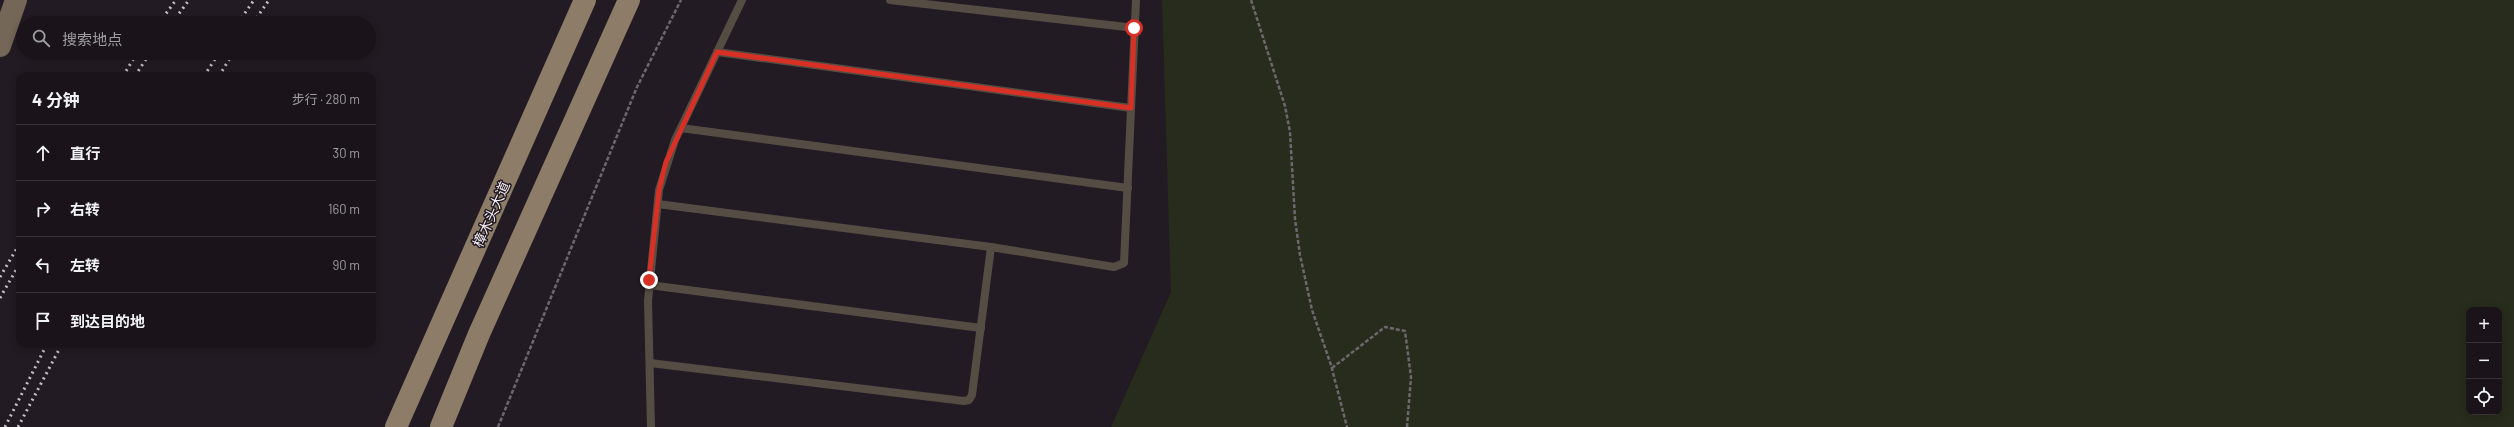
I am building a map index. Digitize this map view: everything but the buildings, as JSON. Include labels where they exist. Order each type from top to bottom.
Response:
[{"type":"main road","name":"樟木头大道","points":[[396,427],[585,0]]},
{"type":"main road","points":[[441,427],[479,334],[629,0]]},
{"type":"street","points":[[0,46],[16,0]]},
{"type":"lane","points":[[651,427],[649,285],[658,204],[666,162],[742,0]]},
{"type":"lane","points":[[890,0],[1134,28]]},
{"type":"lane","points":[[658,204],[991,248],[1114,267],[1122,266],[1125,260],[1136,0]]},
{"type":"lane","points":[[717,52],[1131,108]]},
{"type":"lane","points":[[681,128],[1128,188]]},
{"type":"lane","points":[[650,363],[967,401],[972,395],[991,248]]},
{"type":"lane","points":[[649,285],[981,328]]},
{"type":"path","points":[[498,427],[637,87],[681,0]]},
{"type":"path","points":[[1251,0],[1285,106],[1290,132],[1295,219],[1300,255],[1312,310],[1332,367],[1347,427]]},
{"type":"path","points":[[1332,367],[1385,327],[1404,331],[1411,377],[1407,427]]},
{"type":"green space","points":[[1162,0],[2514,0],[2514,427],[1111,427],[1171,292]]},
{"type":"railway","points":[[164,16],[176,0]]},
{"type":"railway","points":[[177,16],[189,0]]},
{"type":"railway","points":[[243,16],[254,0]]},
{"type":"railway","points":[[258,16],[269,0]]},
{"type":"railway","points":[[125,72],[133,60]]},
{"type":"railway","points":[[138,72],[145,60]]},
{"type":"railway","points":[[207,72],[214,60]]},
{"type":"railway","points":[[221,72],[229,60]]},
{"type":"railway","points":[[0,277],[16,250]]},
{"type":"railway","points":[[0,298],[16,270]]},
{"type":"railway","points":[[5,427],[45,348]]},
{"type":"railway","points":[[18,427],[60,348]]},
{"type":"route","points":[[649,280],[659,190],[666,162],[717,52],[1131,108],[1134,28]]}]
